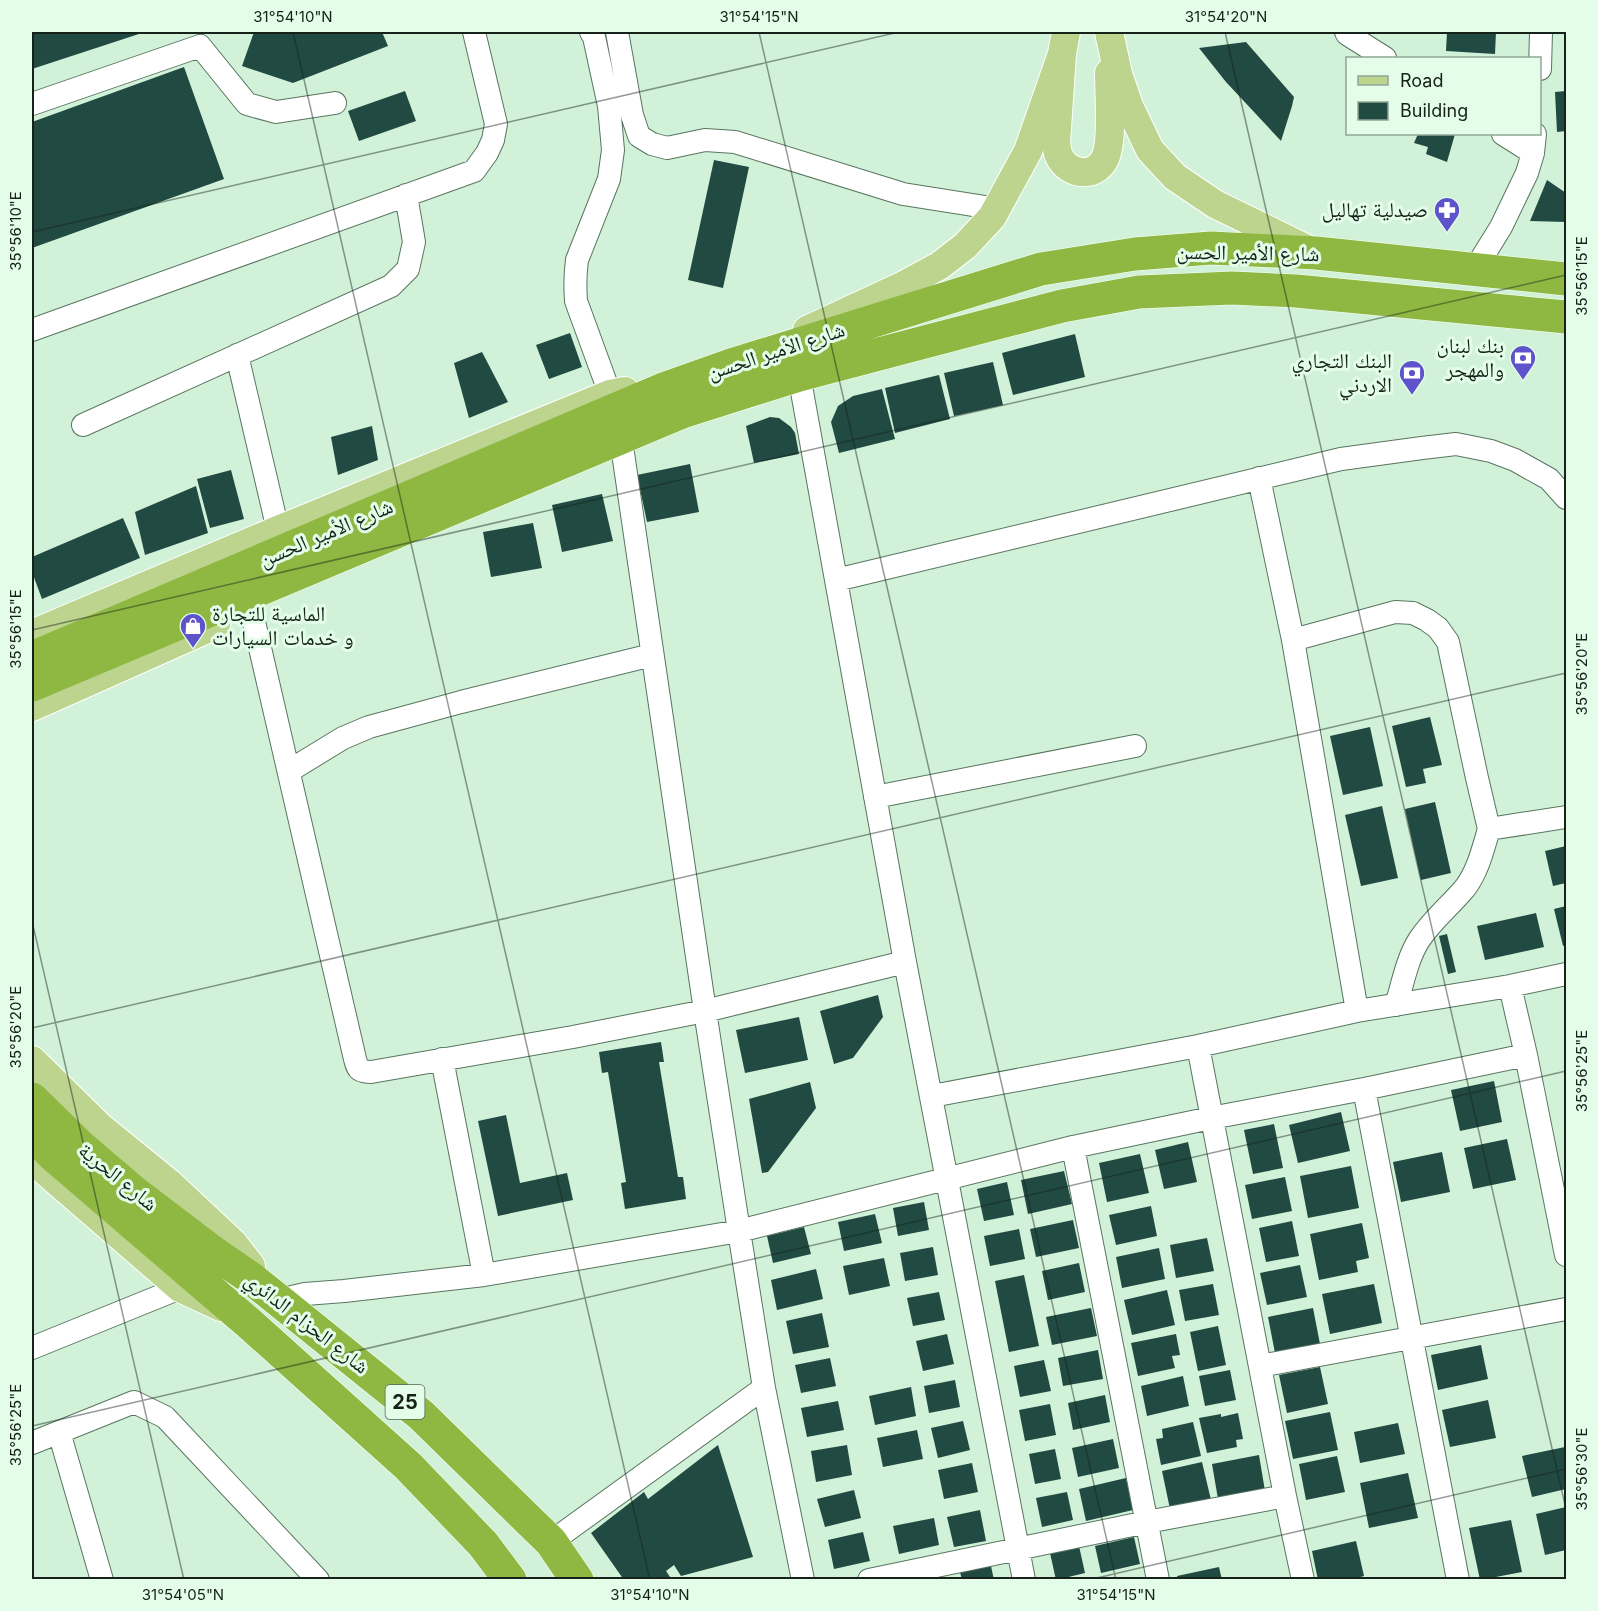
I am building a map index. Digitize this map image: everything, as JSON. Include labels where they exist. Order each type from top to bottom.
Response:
[{"type":"highway","name":"شارع الأمير الحسن","points":[[32,685],[674,400],[731,365],[1041,269],[1135,254],[1211,248],[1316,253],[1566,279]]},
{"type":"highway","name":"شارع الأمير الحسن","points":[[32,658],[674,400],[799,375],[1062,306],[1139,292],[1232,288],[1296,291],[1566,317]]},
{"type":"highway","name":"شارع الحرية","points":[[32,1099],[80,1146],[135,1193],[210,1250]]},
{"type":"highway","name":"شارع الحرية","points":[[32,1132],[54,1156],[191,1286]]},
{"type":"highway","name":"شارع الحزام الدائري","points":[[210,1250],[279,1300],[421,1415],[551,1542],[577,1580]]},
{"type":"highway","name":"شارع الحزام الدائري","points":[[191,1286],[251,1325],[408,1466],[483,1544],[510,1580]]},
{"type":"main road","points":[[1064,43],[1056,143],[1059,156],[1066,166],[1084,173],[1101,165],[1106,156],[1109,141],[1108,32]]},
{"type":"main road","points":[[1108,32],[1118,74],[1129,106],[1150,150],[1174,177],[1215,204],[1316,253]]},
{"type":"main road","points":[[731,365],[902,286],[939,266],[965,246],[998,209],[1029,151],[1064,43]]},
{"type":"main road","points":[[32,634],[610,394],[636,389],[674,400],[656,433],[623,453],[251,609],[32,707]]},
{"type":"main road","name":"25","points":[[32,1060],[99,1126],[169,1183],[233,1243],[251,1266],[252,1279]]},
{"type":"main road","name":"25","points":[[32,1160],[191,1286]]},
{"type":"street","points":[[32,330],[474,171],[487,153],[493,140],[496,124],[474,32]]},
{"type":"street","points":[[591,32],[609,106],[613,150],[609,179],[577,260],[575,287],[576,300],[610,394]]},
{"type":"street","points":[[617,32],[632,115],[639,136],[652,144],[667,148],[705,140],[735,142],[903,194],[998,209]]},
{"type":"street","points":[[1346,32],[1382,57]]},
{"type":"street","points":[[1540,57],[1541,32]]},
{"type":"street","points":[[32,104],[197,39],[247,104],[276,112],[335,103]]},
{"type":"street","points":[[1475,269],[1501,227],[1527,173],[1534,143],[1506,135]]},
{"type":"street","points":[[82,425],[391,286],[408,269],[414,242],[406,195]]},
{"type":"street","points":[[237,355],[278,530]]},
{"type":"street","points":[[799,375],[905,962],[1024,1580]]},
{"type":"street","points":[[836,580],[1341,459],[1456,444],[1491,451],[1515,460],[1549,479],[1566,498]]},
{"type":"street","points":[[623,453],[739,1231],[764,1388],[802,1580]]},
{"type":"street","points":[[1259,478],[1293,640],[1357,1011]]},
{"type":"street","points":[[251,609],[358,1068],[361,1071],[371,1072],[573,1037],[705,1011],[905,962]]},
{"type":"street","points":[[1293,640],[1395,612],[1413,613],[1438,628],[1448,642],[1489,829],[1481,857],[1466,886],[1429,926],[1410,956],[1396,1005]]},
{"type":"street","points":[[290,771],[343,738],[369,727],[652,655]]},
{"type":"street","points":[[875,797],[1135,746]]},
{"type":"street","points":[[1489,829],[1566,818]]},
{"type":"street","points":[[932,1096],[1198,1046],[1357,1011],[1510,986],[1566,974]]},
{"type":"street","points":[[1510,986],[1566,1255]]},
{"type":"street","points":[[1198,1046],[1303,1580]]},
{"type":"street","points":[[279,1300],[305,1294],[484,1275],[739,1231],[1073,1147],[1526,1055]]},
{"type":"street","points":[[442,1059],[484,1275]]},
{"type":"street","points":[[1364,1089],[1458,1580]]},
{"type":"street","points":[[1073,1147],[1158,1580]]},
{"type":"street","points":[[32,1348],[191,1286]]},
{"type":"street","points":[[1260,1366],[1566,1309]]},
{"type":"street","points":[[551,1542],[764,1388]]},
{"type":"street","points":[[32,1443],[134,1402],[165,1417],[318,1580]]},
{"type":"street","points":[[59,1432],[102,1580]]},
{"type":"street","points":[[869,1580],[1147,1522],[1285,1496]]},
{"type":"building","points":[[32,32],[145,32],[32,69]]},
{"type":"building","points":[[254,32],[382,32],[388,46],[293,83],[242,66]]},
{"type":"building","points":[[1447,32],[1496,32],[1495,54],[1446,51]]},
{"type":"building","points":[[1246,42],[1294,97],[1281,141],[1226,82],[1199,48]]},
{"type":"building","points":[[184,67],[224,179],[32,248],[32,122]]},
{"type":"building","points":[[405,91],[416,121],[359,141],[348,111]]},
{"type":"building","points":[[1566,91],[1566,131],[1557,132],[1555,92]]},
{"type":"building","points":[[1418,135],[1455,135],[1447,162],[1426,154],[1428,147],[1414,143]]},
{"type":"building","points":[[714,160],[749,167],[723,288],[688,280]]},
{"type":"building","points":[[1547,180],[1566,193],[1566,222],[1530,221]]},
{"type":"building","points":[[570,333],[582,367],[549,379],[536,345]]},
{"type":"building","points":[[1075,334],[1085,377],[1013,395],[1002,353]]},
{"type":"building","points":[[482,352],[508,402],[469,418],[454,363]]},
{"type":"building","points":[[993,362],[1003,405],[954,416],[944,373]]},
{"type":"building","points":[[939,375],[950,419],[895,433],[885,388]]},
{"type":"building","points":[[882,389],[895,439],[839,453],[831,422],[838,406],[853,396]]},
{"type":"building","points":[[770,417],[779,418],[791,427],[795,433],[799,454],[754,463],[746,426]]},
{"type":"building","points":[[372,426],[378,460],[338,475],[331,437]]},
{"type":"building","points":[[690,464],[699,512],[647,522],[637,475]]},
{"type":"building","points":[[231,470],[244,519],[210,528],[197,479]]},
{"type":"building","points":[[196,486],[208,533],[145,555],[135,512]]},
{"type":"building","points":[[602,494],[613,541],[562,552],[552,505]]},
{"type":"building","points":[[123,518],[140,558],[42,599],[32,572],[32,557]]},
{"type":"building","points":[[533,523],[542,568],[491,577],[483,532]]},
{"type":"building","points":[[1430,717],[1442,765],[1423,769],[1426,783],[1406,787],[1392,726]]},
{"type":"building","points":[[1370,727],[1383,786],[1343,795],[1330,736]]},
{"type":"building","points":[[1435,802],[1451,873],[1421,880],[1405,809]]},
{"type":"building","points":[[1382,806],[1398,878],[1361,886],[1345,815]]},
{"type":"building","points":[[1566,846],[1566,883],[1553,886],[1545,851]]},
{"type":"building","points":[[1566,906],[1566,945],[1563,946],[1554,909]]},
{"type":"building","points":[[1536,913],[1544,947],[1485,960],[1477,926]]},
{"type":"building","points":[[1447,934],[1456,972],[1448,974],[1439,936]]},
{"type":"building","points":[[878,995],[883,1017],[853,1058],[834,1064],[820,1011]]},
{"type":"building","points":[[799,1017],[808,1060],[745,1073],[736,1030]]},
{"type":"building","points":[[661,1042],[664,1062],[659,1062],[678,1177],[683,1177],[686,1199],[625,1209],[621,1183],[626,1182],[608,1072],[602,1073],[599,1052]]},
{"type":"building","points":[[1494,1081],[1502,1122],[1460,1131],[1451,1090]]},
{"type":"building","points":[[810,1082],[816,1108],[768,1172],[762,1173],[749,1099]]},
{"type":"building","points":[[1341,1112],[1350,1151],[1298,1163],[1289,1125]]},
{"type":"building","points":[[506,1115],[520,1183],[567,1173],[573,1200],[498,1216],[478,1121]]},
{"type":"building","points":[[1274,1124],[1283,1168],[1253,1174],[1244,1130]]},
{"type":"building","points":[[1507,1139],[1516,1180],[1473,1189],[1464,1148]]},
{"type":"building","points":[[1188,1142],[1197,1182],[1164,1189],[1155,1150]]},
{"type":"building","points":[[1442,1152],[1450,1192],[1401,1202],[1393,1162]]},
{"type":"building","points":[[1140,1154],[1149,1193],[1107,1202],[1099,1163]]},
{"type":"building","points":[[1351,1166],[1359,1208],[1308,1218],[1300,1176]]},
{"type":"building","points":[[1064,1171],[1072,1204],[1028,1214],[1021,1180]]},
{"type":"building","points":[[1285,1177],[1292,1211],[1252,1219],[1245,1185]]},
{"type":"building","points":[[1007,1182],[1014,1215],[984,1221],[977,1189]]},
{"type":"building","points":[[924,1202],[929,1230],[898,1236],[893,1208]]},
{"type":"building","points":[[1151,1206],[1157,1236],[1116,1245],[1109,1215]]},
{"type":"building","points":[[875,1214],[882,1243],[844,1251],[838,1222]]},
{"type":"building","points":[[1073,1220],[1079,1248],[1036,1257],[1030,1229]]},
{"type":"building","points":[[1292,1221],[1299,1256],[1266,1262],[1259,1228]]},
{"type":"building","points":[[1362,1223],[1369,1258],[1356,1261],[1358,1272],[1319,1280],[1310,1234]]},
{"type":"building","points":[[804,1227],[811,1254],[773,1263],[767,1236]]},
{"type":"building","points":[[1019,1229],[1025,1259],[990,1266],[984,1236]]},
{"type":"building","points":[[1207,1238],[1214,1271],[1176,1278],[1170,1245]]},
{"type":"building","points":[[933,1247],[938,1275],[905,1281],[900,1253]]},
{"type":"building","points":[[1159,1248],[1165,1279],[1122,1288],[1116,1257]]},
{"type":"building","points":[[884,1258],[890,1286],[849,1295],[843,1266]]},
{"type":"building","points":[[1079,1263],[1085,1292],[1048,1300],[1042,1271]]},
{"type":"building","points":[[1300,1265],[1307,1297],[1267,1305],[1260,1273]]},
{"type":"building","points":[[816,1269],[823,1299],[777,1310],[771,1280]]},
{"type":"building","points":[[1024,1275],[1039,1346],[1009,1352],[995,1281]]},
{"type":"building","points":[[1213,1284],[1219,1315],[1185,1321],[1179,1290]]},
{"type":"building","points":[[1374,1284],[1382,1323],[1330,1334],[1322,1294]]},
{"type":"building","points":[[1167,1290],[1175,1325],[1132,1335],[1124,1300]]},
{"type":"building","points":[[939,1292],[945,1320],[913,1326],[907,1298]]},
{"type":"building","points":[[1091,1308],[1097,1336],[1052,1345],[1046,1317]]},
{"type":"building","points":[[1313,1308],[1320,1344],[1275,1353],[1268,1317]]},
{"type":"building","points":[[822,1313],[829,1347],[793,1354],[786,1321]]},
{"type":"building","points":[[1218,1326],[1226,1365],[1198,1371],[1190,1332]]},
{"type":"building","points":[[947,1334],[954,1364],[923,1371],[916,1341]]},
{"type":"building","points":[[1176,1334],[1180,1355],[1172,1356],[1175,1368],[1138,1376],[1131,1343]]},
{"type":"building","points":[[1481,1345],[1488,1379],[1438,1390],[1431,1355]]},
{"type":"building","points":[[1098,1350],[1103,1379],[1063,1386],[1058,1358]]},
{"type":"building","points":[[830,1358],[836,1386],[801,1393],[795,1365]]},
{"type":"building","points":[[1044,1360],[1051,1391],[1020,1397],[1014,1366]]},
{"type":"building","points":[[1320,1367],[1328,1404],[1287,1413],[1279,1375]]},
{"type":"building","points":[[1230,1370],[1236,1400],[1205,1406],[1199,1376]]},
{"type":"building","points":[[1183,1376],[1189,1406],[1147,1416],[1141,1386]]},
{"type":"building","points":[[955,1380],[960,1407],[929,1413],[924,1386]]},
{"type":"building","points":[[911,1387],[916,1416],[875,1425],[869,1396]]},
{"type":"building","points":[[1105,1395],[1110,1422],[1073,1430],[1068,1403]]},
{"type":"building","points":[[1488,1400],[1496,1438],[1450,1447],[1442,1410]]},
{"type":"building","points":[[838,1401],[844,1430],[807,1437],[801,1408]]},
{"type":"building","points":[[1050,1404],[1056,1435],[1025,1441],[1019,1410]]},
{"type":"building","points":[[1330,1412],[1338,1450],[1293,1459],[1285,1421]]},
{"type":"building","points":[[1238,1413],[1243,1439],[1236,1440],[1237,1447],[1207,1453],[1199,1418],[1221,1414],[1221,1417]]},
{"type":"building","points":[[963,1421],[970,1450],[938,1458],[931,1428]]},
{"type":"building","points":[[1193,1422],[1201,1456],[1161,1465],[1156,1439],[1163,1438],[1162,1429]]},
{"type":"building","points":[[1398,1423],[1405,1454],[1360,1463],[1354,1432]]},
{"type":"building","points":[[917,1430],[923,1459],[883,1467],[877,1438]]},
{"type":"building","points":[[1113,1439],[1119,1468],[1078,1477],[1072,1448]]},
{"type":"building","points":[[718,1445],[753,1557],[681,1576],[674,1565],[666,1571],[672,1580],[624,1580],[591,1533],[644,1492],[648,1499]]},
{"type":"building","points":[[847,1445],[852,1475],[816,1482],[811,1451]]},
{"type":"building","points":[[1565,1447],[1566,1489],[1532,1497],[1522,1456]]},
{"type":"building","points":[[1055,1449],[1061,1479],[1035,1484],[1029,1454]]},
{"type":"building","points":[[1259,1455],[1265,1491],[1218,1499],[1212,1464]]},
{"type":"building","points":[[1337,1456],[1345,1492],[1306,1500],[1299,1464]]},
{"type":"building","points":[[1202,1462],[1211,1500],[1170,1509],[1162,1471]]},
{"type":"building","points":[[972,1463],[978,1492],[944,1499],[938,1470]]},
{"type":"building","points":[[1408,1473],[1418,1518],[1369,1528],[1360,1483]]},
{"type":"building","points":[[1126,1478],[1133,1510],[1086,1521],[1079,1489]]},
{"type":"building","points":[[854,1490],[861,1518],[825,1527],[817,1499]]},
{"type":"building","points":[[1067,1492],[1073,1520],[1042,1527],[1036,1498]]},
{"type":"building","points":[[1566,1507],[1566,1550],[1545,1555],[1536,1514]]},
{"type":"building","points":[[980,1510],[986,1541],[954,1547],[947,1517]]},
{"type":"building","points":[[934,1518],[939,1545],[899,1554],[893,1526]]},
{"type":"building","points":[[1511,1520],[1522,1572],[1480,1580],[1469,1528]]},
{"type":"building","points":[[863,1532],[870,1561],[834,1569],[828,1540]]},
{"type":"building","points":[[1134,1537],[1140,1564],[1101,1573],[1095,1546]]},
{"type":"building","points":[[1356,1541],[1364,1576],[1350,1580],[1318,1580],[1312,1551]]},
{"type":"building","points":[[1079,1546],[1085,1573],[1056,1580],[1050,1553]]},
{"type":"building","points":[[991,1566],[994,1580],[962,1580],[960,1572]]},
{"type":"building","points":[[1219,1567],[1222,1580],[1178,1580],[1177,1576]]},
{"type":"place","name":"صيدلية تهاليل","points":[[1447,233]]},
{"type":"place","name":"بنك لبنان والمهجر","points":[[1523,381]]},
{"type":"place","name":"البنك التجاري الاردني","points":[[1412,396]]},
{"type":"place","name":"الماسية للتجارة و خدمات السيارات","points":[[193,649]]}]
